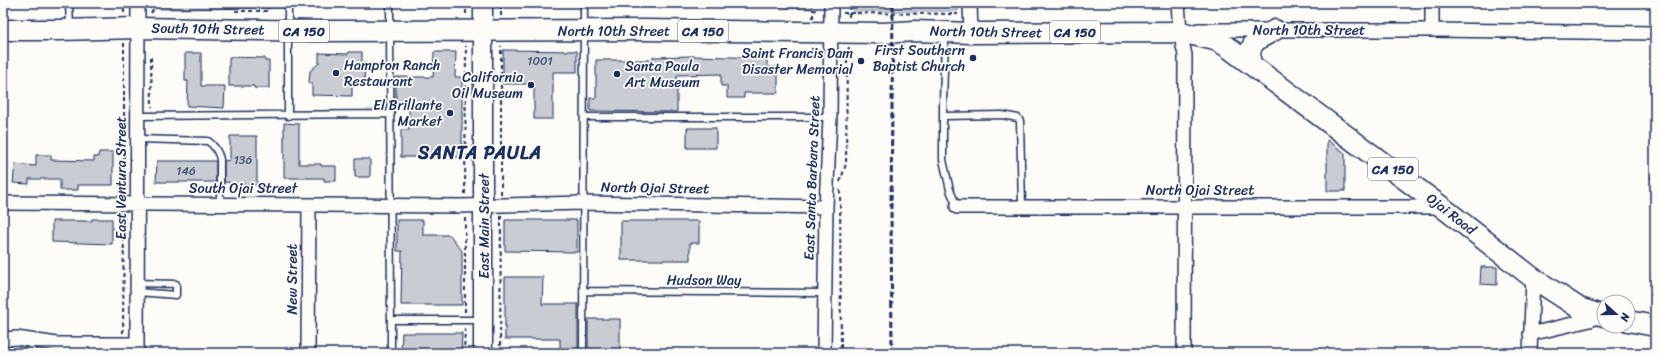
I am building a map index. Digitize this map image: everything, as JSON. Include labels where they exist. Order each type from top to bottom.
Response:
[{"type":"main road","name":"South 10th Street","points":[[3,30],[144,28],[289,31],[492,31]]},
{"type":"main road","name":"North 10th Street","points":[[492,31],[704,30],[971,33],[1180,32]]},
{"type":"main road","points":[[1250,63],[1250,48],[1253,43],[1275,30]]},
{"type":"main road","name":"Ojai Road","points":[[1180,32],[1215,40],[1226,46],[1442,207],[1533,278],[1579,308],[1596,313]]},
{"type":"main road","points":[[1636,322],[1655,326]]},
{"type":"street","name":"East Ventura Street","points":[[132,347],[137,287],[137,116],[144,28],[138,3]]},
{"type":"street","name":"East Main Street","points":[[483,3],[492,31],[484,205],[483,353]]},
{"type":"street","name":"East Santa Barbara Street","points":[[824,353],[826,206],[830,117],[831,3]]},
{"type":"street","points":[[1178,3],[1180,32],[1185,55],[1184,353]]},
{"type":"street","points":[[1432,3],[1432,30]]},
{"type":"street","points":[[964,6],[971,33]]},
{"type":"street","name":"North 10th Street","points":[[1180,32],[1200,30],[1432,30],[1655,33]]},
{"type":"street","name":"South Ojai Street","points":[[3,203],[484,205]]},
{"type":"street","name":"North Ojai Street","points":[[484,205],[584,203],[826,206]]},
{"type":"street","name":"New Street","points":[[308,353],[309,205]]},
{"type":"street","name":"North Ojai Street","points":[[957,207],[1442,207]]},
{"type":"street","points":[[1530,353],[1533,278]]},
{"type":"street","points":[[1530,334],[1596,318]]},
{"type":"street","points":[[3,339],[16,338],[32,347],[57,344],[132,347]]},
{"type":"lane","points":[[69,3],[70,29]]},
{"type":"lane","points":[[288,3],[288,116]]},
{"type":"lane","points":[[390,3],[392,53],[391,353]]},
{"type":"lane","points":[[583,353],[584,3]]},
{"type":"lane","points":[[946,32],[943,160],[950,190],[957,207]]},
{"type":"lane","points":[[137,116],[391,114]]},
{"type":"lane","points":[[943,116],[1002,116],[1018,118],[1020,121],[1022,206]]},
{"type":"lane","points":[[584,117],[830,117]]},
{"type":"lane","points":[[137,139],[208,141],[214,144],[220,159],[220,204]]},
{"type":"lane","points":[[176,284],[176,295],[137,287],[176,284]]},
{"type":"lane","name":"Hudson Way","points":[[583,291],[825,293]]},
{"type":"lane","points":[[391,320],[483,320]]},
{"type":"path","points":[[124,3],[124,10]]},
{"type":"path","points":[[152,116],[144,28],[151,12],[159,3]]},
{"type":"path","points":[[236,3],[236,11],[268,11],[268,3]]},
{"type":"path","points":[[466,3],[466,12]]},
{"type":"path","points":[[501,3],[492,31],[501,192]]},
{"type":"path","points":[[849,19],[850,3]]},
{"type":"path","points":[[849,14],[958,14],[964,6]]},
{"type":"path","points":[[124,44],[124,192]]},
{"type":"path","points":[[840,353],[840,185],[846,164],[847,57],[849,46]]},
{"type":"path","points":[[465,190],[466,49]]},
{"type":"path","points":[[124,213],[132,347]]},
{"type":"path","points":[[500,353],[501,218]]},
{"type":"path","points":[[464,353],[465,219]]},
{"type":"shaded area","points":[[151,3],[301,3],[301,8],[158,9]]},
{"type":"shaded area","points":[[780,3],[812,3],[812,9],[780,8]]},
{"type":"shaded area","points":[[853,3],[958,3],[958,11],[853,11]]},
{"type":"building","points":[[503,50],[577,51],[577,72],[553,72],[553,119],[534,119],[534,84],[503,84]]},
{"type":"building","name":"Hampton Ranch Restaurant","points":[[349,52],[362,52],[362,63],[365,63],[364,85],[352,85],[352,96],[312,95],[312,83],[309,83],[310,71],[319,63],[319,53],[348,54]]},
{"type":"building","points":[[434,52],[456,52],[455,77],[462,77],[462,157],[401,157],[401,130],[409,130],[409,105],[396,105],[396,77],[433,77]]},
{"type":"building","points":[[185,53],[201,53],[201,86],[225,86],[224,108],[187,106],[188,81],[185,81]]},
{"type":"building","points":[[692,56],[767,58],[767,67],[778,67],[778,93],[744,93],[744,98],[727,98],[727,86],[721,86],[721,74],[677,75],[677,112],[590,111],[590,98],[596,98],[596,60],[653,60],[653,57]]},
{"type":"building","points":[[229,57],[265,58],[265,61],[269,61],[269,88],[254,88],[254,86],[229,86]]},
{"type":"building","points":[[284,123],[299,124],[299,164],[336,166],[336,181],[324,181],[324,178],[284,178]]},
{"type":"building","points":[[687,128],[716,128],[716,148],[687,148]]},
{"type":"building","points":[[230,136],[257,136],[257,185],[229,184],[229,182],[224,182],[224,161],[230,160]]},
{"type":"building","points":[[1327,140],[1345,153],[1345,191],[1327,191]]},
{"type":"building","points":[[99,152],[113,152],[113,185],[78,185],[78,190],[60,190],[60,179],[29,179],[29,184],[13,183],[15,164],[36,166],[36,155],[51,155],[51,160],[94,161],[94,157],[98,157]]},
{"type":"building","points":[[355,159],[370,159],[370,177],[355,177]]},
{"type":"building","points":[[157,161],[216,161],[216,182],[156,182]]},
{"type":"building","points":[[92,219],[112,219],[112,244],[52,242],[52,221],[92,221]]},
{"type":"building","points":[[397,220],[423,220],[423,235],[450,235],[462,251],[462,305],[401,305],[402,251],[397,251]]},
{"type":"building","points":[[505,220],[577,220],[577,252],[505,251]]},
{"type":"building","points":[[621,221],[699,221],[699,243],[690,243],[690,260],[621,260]]},
{"type":"building","points":[[1481,267],[1497,267],[1497,285],[1480,284]]},
{"type":"building","points":[[505,277],[543,277],[542,304],[578,304],[578,353],[560,353],[560,339],[505,339]]},
{"type":"building","points":[[588,319],[620,319],[620,353],[588,353]]},
{"type":"building","points":[[402,333],[462,333],[461,353],[401,353]]},
{"type":"railway","points":[[892,353],[891,208],[893,3]]},
{"type":"place","name":"First Southern Baptist Church","points":[[973,58]]},
{"type":"place","name":"Saint Francis Dam Disaster Memorial","points":[[861,61]]},
{"type":"place","name":"Hampton Ranch Restaurant","points":[[336,73]]},
{"type":"place","name":"Santa Paula Art Museum","points":[[617,74]]},
{"type":"place","name":"California Oil Museum","points":[[531,85]]},
{"type":"place","name":"El Brillante Market","points":[[450,113]]},
{"type":"district","name":"SANTA PAULA","points":[[480,153]]}]
